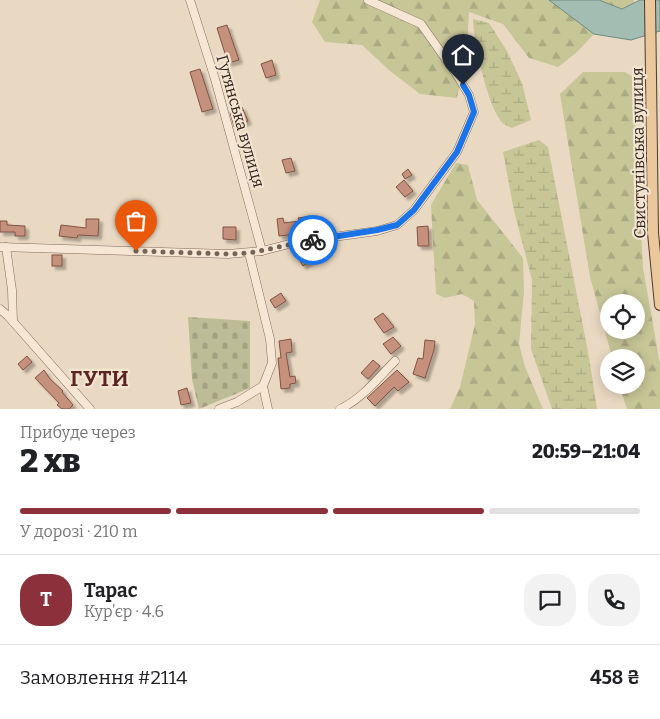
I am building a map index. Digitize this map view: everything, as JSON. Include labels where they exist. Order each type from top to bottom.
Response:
[{"type":"main road","name":"Свистунівська вулиця","points":[[650,0],[653,234],[660,304]]},
{"type":"street","name":"Гутянська вулиця","points":[[190,0],[215,79],[262,251]]},
{"type":"street","points":[[13,322],[12,290],[3,247],[228,254],[249,253],[297,242],[377,230],[397,225],[414,210],[457,152],[474,112],[469,95],[422,24],[368,0]]},
{"type":"street","points":[[249,253],[270,338],[272,363],[263,386],[268,409]]},
{"type":"street","points":[[0,309],[90,409]]},
{"type":"street","points":[[340,409],[352,404],[395,361]]},
{"type":"street","points":[[219,409],[237,402],[263,386]]},
{"type":"green space","points":[[320,0],[549,0],[594,34],[576,53],[558,67],[529,58],[503,24],[469,12],[467,50],[457,98],[420,94],[390,71],[362,45],[325,42],[312,22]]},
{"type":"green space","points":[[599,0],[634,0],[634,3],[622,9]]},
{"type":"green space","points":[[473,19],[489,23],[507,51],[522,83],[531,120],[512,128],[500,120],[490,99],[482,71]]},
{"type":"green space","points":[[583,72],[625,72],[633,77],[643,268],[660,364],[660,409],[627,409],[622,394],[645,394],[645,349],[610,349],[607,339],[645,339],[645,294],[600,294],[600,313],[590,277],[560,94]]},
{"type":"green space","points":[[539,140],[548,147],[589,357],[597,409],[552,409],[531,349],[532,280],[514,211],[503,152]]},
{"type":"green space","points":[[456,163],[468,165],[477,200],[523,258],[524,292],[519,344],[525,367],[543,409],[450,409],[460,387],[475,324],[474,301],[462,294],[445,298],[436,294],[431,205]]},
{"type":"green space","points":[[188,317],[250,321],[250,388],[199,409],[192,379]]},
{"type":"shaded area","points":[[549,0],[599,0],[622,9],[640,0],[660,0],[660,31],[631,40],[594,34]]},
{"type":"building","points":[[227,25],[239,60],[228,63],[217,28]]},
{"type":"building","points":[[272,60],[276,75],[266,78],[261,64]]},
{"type":"building","points":[[200,69],[213,109],[202,112],[190,72]]},
{"type":"building","points":[[242,107],[248,121],[234,127],[230,112]]},
{"type":"building","points":[[291,158],[295,171],[286,173],[282,160]]},
{"type":"building","points":[[408,169],[412,175],[405,179],[402,174]]},
{"type":"building","points":[[404,180],[413,191],[405,197],[396,187]]},
{"type":"building","points":[[311,216],[314,232],[279,236],[277,219],[283,218],[284,223],[299,221],[298,218]]},
{"type":"building","points":[[86,219],[99,219],[98,236],[78,235],[77,238],[59,236],[61,225],[86,228]]},
{"type":"building","points":[[0,221],[7,221],[7,225],[25,226],[25,236],[15,236],[15,232],[0,232]]},
{"type":"building","points":[[428,226],[429,246],[418,246],[417,227]]},
{"type":"building","points":[[223,227],[236,227],[236,240],[223,239]]},
{"type":"building","points":[[308,248],[315,258],[303,266],[297,256]]},
{"type":"building","points":[[52,255],[62,255],[62,266],[52,266]]},
{"type":"building","points":[[281,293],[286,301],[275,308],[270,300]]},
{"type":"building","points":[[383,313],[394,327],[384,333],[374,319]]},
{"type":"building","points":[[393,337],[401,346],[391,354],[383,344]]},
{"type":"building","points":[[291,339],[292,352],[286,353],[290,377],[295,376],[296,383],[290,384],[290,388],[281,389],[278,358],[281,358],[279,341]]},
{"type":"building","points":[[425,340],[435,341],[425,378],[413,374],[418,358],[423,359]]},
{"type":"building","points":[[27,356],[32,362],[23,370],[18,364]]},
{"type":"building","points":[[373,360],[380,366],[368,379],[361,373]]},
{"type":"building","points":[[44,370],[73,405],[69,409],[62,409],[57,405],[59,403],[35,378]]},
{"type":"building","points":[[397,370],[409,382],[398,391],[394,387],[375,406],[367,398]]},
{"type":"building","points":[[187,388],[191,403],[181,405],[178,391]]},
{"type":"way so far","points":[[136,251],[249,253],[313,240]]},
{"type":"district","name":"ГУТИ","points":[[100,379]]},
{"type":"route","points":[[313,240],[397,225],[414,210],[457,152],[474,112],[469,95],[463,85]]}]
